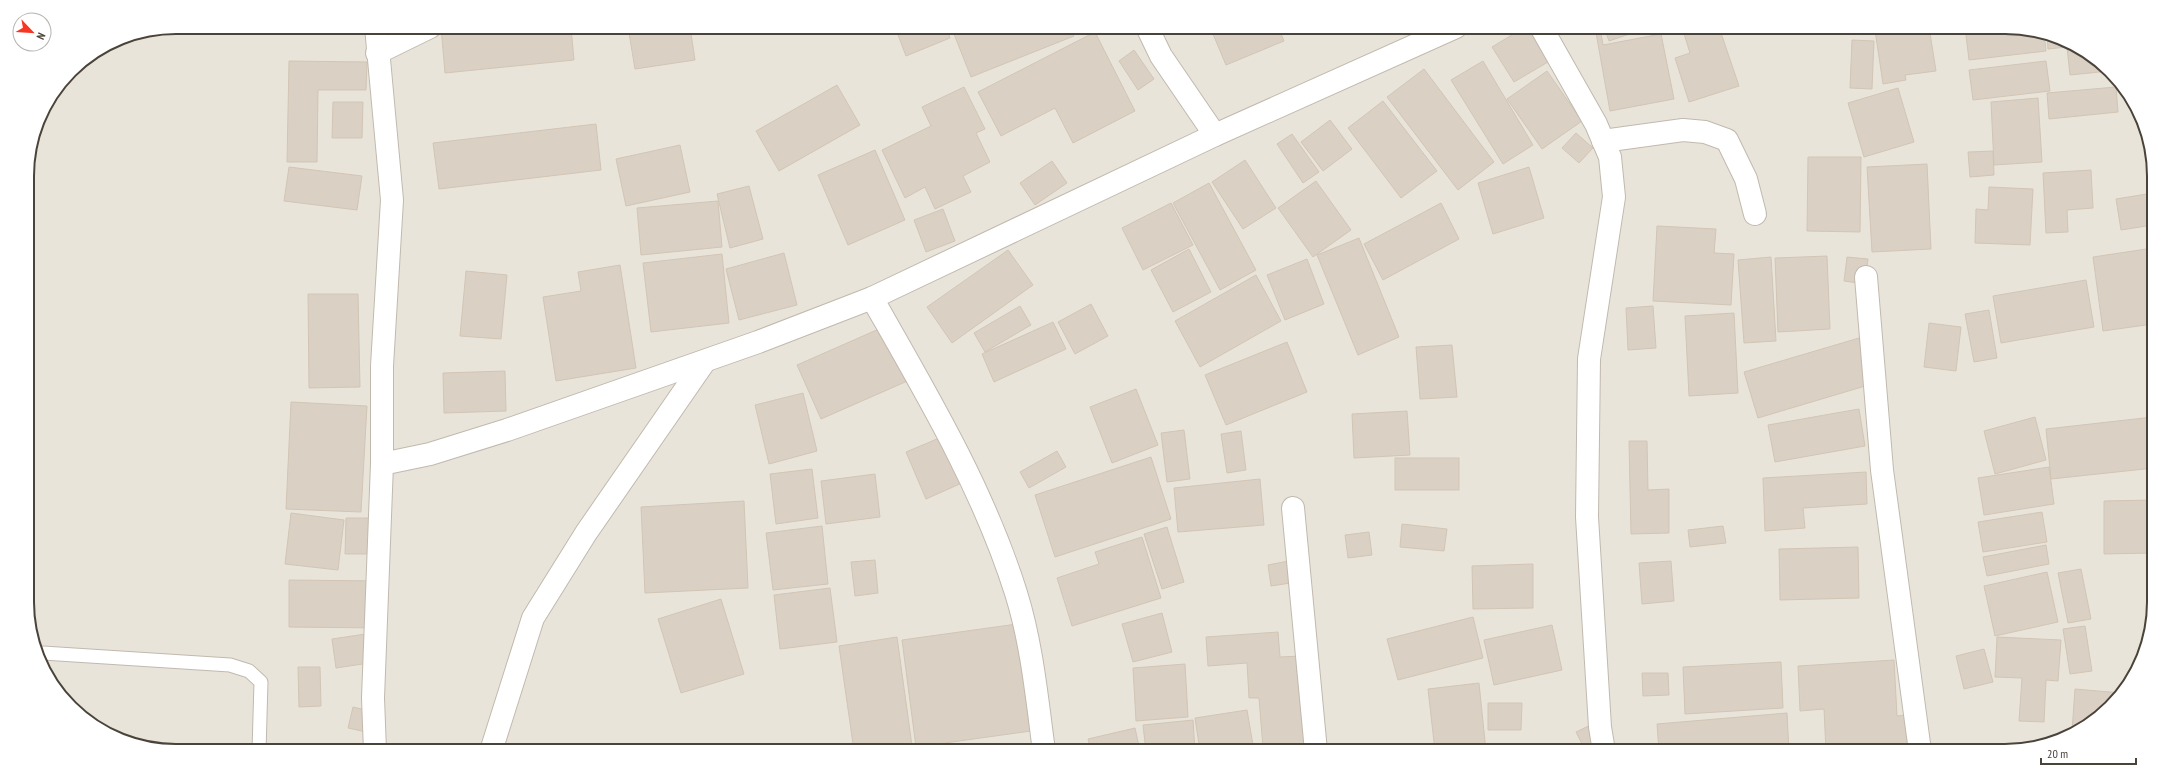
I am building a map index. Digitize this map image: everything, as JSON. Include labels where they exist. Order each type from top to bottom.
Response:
[{"type":"street","points":[[375,744],[373,698],[382,464],[382,366],[392,200],[376,34]]},
{"type":"street","points":[[377,53],[416,34]]},
{"type":"street","points":[[1150,34],[1161,56],[1215,135]]},
{"type":"street","points":[[382,464],[430,454],[507,430],[705,361],[872,298],[1215,135],[1440,34]]},
{"type":"street","points":[[1544,34],[1596,124],[1610,157],[1614,197],[1589,359],[1587,517],[1600,727],[1603,744]]},
{"type":"street","points":[[1603,141],[1683,130],[1705,132],[1727,140],[1746,179],[1755,214]]},
{"type":"street","points":[[1866,277],[1882,470],[1919,744]]},
{"type":"street","points":[[872,298],[943,423],[982,502],[1016,594],[1034,674],[1043,744]]},
{"type":"street","points":[[494,744],[533,618],[586,533],[705,361]]},
{"type":"street","points":[[1293,508],[1315,744]]},
{"type":"lane","points":[[44,653],[230,665],[249,671],[261,682],[259,744]]},
{"type":"shaded area","points":[[167,34],[2014,34],[2042,39],[2076,53],[2099,69],[2112,82],[2132,113],[2142,139],[2146,157],[2147,611],[2142,639],[2128,673],[2112,696],[2099,709],[2076,725],[2059,733],[2042,739],[2014,744],[167,744],[139,739],[105,725],[82,709],[69,696],[49,665],[39,639],[35,621],[34,167],[39,139],[49,113],[69,82],[82,69],[105,53],[122,45],[139,39]]},
{"type":"building","points":[[442,34],[572,34],[574,60],[445,73]]},
{"type":"building","points":[[629,34],[691,34],[695,60],[635,69]]},
{"type":"building","points":[[898,34],[949,34],[950,38],[906,56]]},
{"type":"building","points":[[954,34],[1073,34],[1074,36],[971,77]]},
{"type":"building","points":[[1091,34],[1096,34],[1135,111],[1073,143],[1055,108],[1001,136],[978,92]]},
{"type":"building","points":[[1213,34],[1281,34],[1284,41],[1226,65]]},
{"type":"building","points":[[1513,34],[1532,34],[1548,62],[1514,82],[1492,47]]},
{"type":"building","points":[[1596,34],[1601,34],[1603,45],[1661,34],[1674,99],[1610,111]]},
{"type":"building","points":[[1606,34],[1629,34],[1609,41]]},
{"type":"building","points":[[1684,34],[1721,34],[1739,86],[1689,102],[1675,58],[1690,53]]},
{"type":"building","points":[[1876,34],[1930,34],[1936,71],[1905,75],[1906,80],[1883,84]]},
{"type":"building","points":[[1966,34],[2014,34],[2045,40],[2046,51],[1969,60]]},
{"type":"building","points":[[1852,40],[1874,41],[1872,89],[1850,88]]},
{"type":"building","points":[[2047,41],[2064,47],[2048,49]]},
{"type":"building","points":[[2067,49],[2084,58],[2101,72],[2070,75]]},
{"type":"building","points":[[1134,50],[1154,79],[1138,90],[1119,61]]},
{"type":"building","points":[[289,61],[367,62],[366,90],[318,90],[317,162],[287,162]]},
{"type":"building","points":[[1483,61],[1533,145],[1503,164],[1451,80]]},
{"type":"building","points":[[2046,61],[2050,91],[1973,100],[1969,70]]},
{"type":"building","points":[[1424,69],[1494,162],[1458,190],[1387,97]]},
{"type":"building","points":[[1547,71],[1582,121],[1542,149],[1507,99]]},
{"type":"building","points":[[837,85],[860,125],[779,171],[756,131]]},
{"type":"building","points":[[964,87],[985,129],[976,133],[990,162],[963,176],[971,192],[935,209],[925,187],[905,198],[882,150],[931,126],[922,107]]},
{"type":"building","points":[[2116,87],[2118,112],[2049,119],[2047,93]]},
{"type":"building","points":[[1898,88],[1914,142],[1864,157],[1848,103]]},
{"type":"building","points":[[2038,98],[2042,162],[1994,165],[1991,102]]},
{"type":"building","points":[[1383,101],[1437,171],[1401,198],[1348,128]]},
{"type":"building","points":[[333,102],[363,102],[362,138],[332,138]]},
{"type":"building","points":[[1330,120],[1352,149],[1323,171],[1301,142]]},
{"type":"building","points":[[596,124],[601,170],[439,189],[433,143]]},
{"type":"building","points":[[1576,133],[1593,148],[1579,163],[1562,148]]},
{"type":"building","points":[[1292,134],[1319,172],[1303,183],[1277,144]]},
{"type":"building","points":[[680,145],[690,192],[626,206],[616,159]]},
{"type":"building","points":[[875,150],[905,220],[848,245],[818,175]]},
{"type":"building","points":[[1993,151],[1994,175],[1970,177],[1968,152]]},
{"type":"building","points":[[1808,157],[1861,157],[1860,232],[1807,231]]},
{"type":"building","points":[[1245,160],[1276,208],[1243,229],[1212,182]]},
{"type":"building","points":[[1052,161],[1067,183],[1035,205],[1020,183]]},
{"type":"building","points":[[1927,164],[1931,249],[1872,252],[1867,167]]},
{"type":"building","points":[[289,167],[362,176],[357,210],[284,201]]},
{"type":"building","points":[[1529,167],[1544,218],[1493,234],[1478,183]]},
{"type":"building","points":[[2091,170],[2093,208],[2067,210],[2068,232],[2046,233],[2043,173]]},
{"type":"building","points":[[1316,181],[1351,230],[1313,257],[1278,208]]},
{"type":"building","points":[[1209,183],[1256,270],[1220,290],[1173,203]]},
{"type":"building","points":[[749,186],[763,239],[730,248],[717,194]]},
{"type":"building","points":[[1989,187],[2033,189],[2030,245],[1975,243],[1976,209],[1988,210]]},
{"type":"building","points":[[2147,194],[2147,226],[2121,230],[2116,199]]},
{"type":"building","points":[[718,201],[722,247],[641,255],[637,208]]},
{"type":"building","points":[[1171,203],[1193,245],[1143,270],[1122,228]]},
{"type":"building","points":[[1441,203],[1459,239],[1383,280],[1364,244]]},
{"type":"building","points":[[943,209],[955,241],[926,252],[914,220]]},
{"type":"building","points":[[1657,226],[1716,229],[1714,253],[1734,254],[1731,305],[1653,301]]},
{"type":"building","points":[[1359,238],[1399,337],[1358,355],[1317,255]]},
{"type":"building","points":[[1189,249],[1211,292],[1173,312],[1151,270]]},
{"type":"building","points":[[2147,249],[2147,325],[2103,331],[2093,257]]},
{"type":"building","points":[[1008,250],[1033,285],[952,343],[927,307]]},
{"type":"building","points":[[784,253],[797,305],[739,320],[726,269]]},
{"type":"building","points":[[722,254],[729,323],[651,332],[643,263]]},
{"type":"building","points":[[1827,256],[1830,329],[1778,332],[1775,258]]},
{"type":"building","points":[[1771,257],[1776,341],[1744,343],[1738,260]]},
{"type":"building","points":[[1847,257],[1868,259],[1865,284],[1844,281]]},
{"type":"building","points":[[1307,259],[1324,304],[1285,320],[1267,275]]},
{"type":"building","points":[[620,265],[636,368],[556,381],[543,297],[581,291],[578,272]]},
{"type":"building","points":[[466,271],[507,275],[501,339],[460,336]]},
{"type":"building","points":[[1256,275],[1281,321],[1200,367],[1175,321]]},
{"type":"building","points":[[2086,280],[2094,327],[2001,343],[1993,296]]},
{"type":"building","points":[[308,294],[358,294],[360,387],[309,388]]},
{"type":"building","points":[[1091,304],[1108,336],[1075,354],[1058,322]]},
{"type":"building","points":[[1020,306],[1031,325],[985,352],[974,333]]},
{"type":"building","points":[[1653,306],[1656,348],[1628,350],[1626,308]]},
{"type":"building","points":[[1989,310],[1997,358],[1974,362],[1965,314]]},
{"type":"building","points":[[1734,313],[1738,393],[1689,396],[1685,316]]},
{"type":"building","points":[[1053,322],[1066,349],[994,382],[982,354]]},
{"type":"building","points":[[1929,323],[1961,327],[1956,371],[1924,367]]},
{"type":"building","points":[[888,325],[912,379],[821,419],[797,365]]},
{"type":"building","points":[[1859,338],[1872,384],[1758,418],[1744,372]]},
{"type":"building","points":[[1287,342],[1307,392],[1226,425],[1205,375]]},
{"type":"building","points":[[1452,345],[1457,397],[1420,399],[1416,347]]},
{"type":"building","points":[[505,371],[506,411],[444,413],[443,373]]},
{"type":"building","points":[[1136,389],[1158,445],[1112,463],[1090,407]]},
{"type":"building","points":[[803,393],[817,451],[769,464],[755,405]]},
{"type":"building","points":[[291,402],[367,406],[361,512],[286,509]]},
{"type":"building","points":[[1859,409],[1865,446],[1775,462],[1768,425]]},
{"type":"building","points":[[1407,411],[1410,455],[1354,458],[1352,414]]},
{"type":"building","points":[[2035,417],[2046,460],[1995,474],[1984,431]]},
{"type":"building","points":[[2147,418],[2147,469],[2051,479],[2046,429]]},
{"type":"building","points":[[1184,430],[1190,479],[1167,482],[1161,433]]},
{"type":"building","points":[[1241,431],[1246,470],[1227,473],[1221,434]]},
{"type":"building","points":[[944,436],[964,482],[926,499],[906,452]]},
{"type":"building","points":[[1629,441],[1647,441],[1648,490],[1669,489],[1669,533],[1631,534]]},
{"type":"building","points":[[1057,451],[1066,467],[1029,488],[1020,472]]},
{"type":"building","points":[[1151,457],[1171,519],[1055,557],[1035,495]]},
{"type":"building","points":[[1395,458],[1459,458],[1459,490],[1395,490]]},
{"type":"building","points":[[2049,467],[2054,504],[1984,515],[1978,478]]},
{"type":"building","points":[[812,469],[818,518],[776,524],[770,474]]},
{"type":"building","points":[[1866,472],[1867,504],[1803,508],[1805,528],[1765,531],[1763,478]]},
{"type":"building","points":[[875,474],[880,517],[826,524],[821,481]]},
{"type":"building","points":[[1260,479],[1264,525],[1178,532],[1174,488]]},
{"type":"building","points":[[2147,500],[2147,553],[2104,554],[2104,501]]},
{"type":"building","points":[[744,501],[748,588],[645,593],[641,507]]},
{"type":"building","points":[[2042,512],[2047,542],[1983,552],[1978,522]]},
{"type":"building","points":[[291,513],[344,520],[338,570],[285,564]]},
{"type":"building","points":[[346,518],[372,518],[371,554],[345,554]]},
{"type":"building","points":[[1402,524],[1447,529],[1444,551],[1400,547]]},
{"type":"building","points":[[822,526],[828,584],[773,590],[766,533]]},
{"type":"building","points":[[1723,526],[1726,543],[1690,547],[1688,530]]},
{"type":"building","points":[[1167,527],[1184,582],[1162,589],[1144,534]]},
{"type":"building","points":[[1369,532],[1372,555],[1348,558],[1345,535]]},
{"type":"building","points":[[1142,537],[1161,598],[1072,626],[1057,578],[1099,564],[1095,552]]},
{"type":"building","points":[[2046,545],[2049,564],[1987,576],[1983,557]]},
{"type":"building","points":[[1858,547],[1859,598],[1780,600],[1779,549]]},
{"type":"building","points":[[875,560],[878,593],[855,596],[851,562]]},
{"type":"building","points":[[1294,560],[1297,582],[1271,586],[1268,565]]},
{"type":"building","points":[[1671,561],[1674,601],[1642,604],[1639,563]]},
{"type":"building","points":[[1533,564],[1533,608],[1473,609],[1472,566]]},
{"type":"building","points":[[2081,569],[2091,619],[2068,623],[2058,573]]},
{"type":"building","points":[[2047,572],[2058,622],[1995,636],[1984,586]]},
{"type":"building","points":[[289,580],[381,581],[380,628],[289,627]]},
{"type":"building","points":[[830,588],[837,642],[780,649],[774,595]]},
{"type":"building","points":[[721,599],[744,674],[681,693],[658,619]]},
{"type":"building","points":[[1162,613],[1172,652],[1133,662],[1122,624]]},
{"type":"building","points":[[1473,617],[1483,658],[1398,680],[1387,639]]},
{"type":"building","points":[[1017,624],[1031,731],[938,744],[916,744],[902,640]]},
{"type":"building","points":[[1552,625],[1562,670],[1494,685],[1484,640]]},
{"type":"building","points":[[2085,626],[2092,671],[2070,674],[2063,629]]},
{"type":"building","points":[[379,632],[383,661],[336,668],[332,639]]},
{"type":"building","points":[[1278,632],[1280,657],[1300,656],[1306,744],[1263,744],[1259,698],[1249,698],[1247,663],[1208,666],[1206,637]]},
{"type":"building","points":[[897,637],[912,744],[853,744],[839,646]]},
{"type":"building","points":[[1997,637],[2061,640],[2058,681],[2046,680],[2044,722],[2019,721],[2022,678],[1995,677]]},
{"type":"building","points":[[1984,649],[1993,682],[1964,689],[1956,656]]},
{"type":"building","points":[[1894,660],[1897,716],[1906,715],[1908,744],[1826,744],[1824,709],[1800,711],[1798,666]]},
{"type":"building","points":[[1781,662],[1783,708],[1685,714],[1683,667]]},
{"type":"building","points":[[1185,664],[1188,717],[1136,721],[1133,668]]},
{"type":"building","points":[[298,667],[320,667],[321,706],[299,707]]},
{"type":"building","points":[[1642,673],[1668,673],[1669,695],[1643,696]]},
{"type":"building","points":[[1479,683],[1485,744],[1434,744],[1428,689]]},
{"type":"building","points":[[2075,689],[2115,692],[2099,709],[2072,727]]},
{"type":"building","points":[[1488,703],[1522,703],[1521,730],[1488,730]]},
{"type":"building","points":[[353,707],[379,713],[375,734],[348,728]]},
{"type":"building","points":[[1247,710],[1253,744],[1199,744],[1195,718]]},
{"type":"building","points":[[1787,713],[1789,744],[1658,744],[1657,724]]},
{"type":"building","points":[[1193,720],[1195,744],[1145,744],[1143,725]]},
{"type":"building","points":[[1601,720],[1610,738],[1598,744],[1582,744],[1576,732]]},
{"type":"building","points":[[1135,728],[1138,744],[1089,744],[1088,739]]}]
